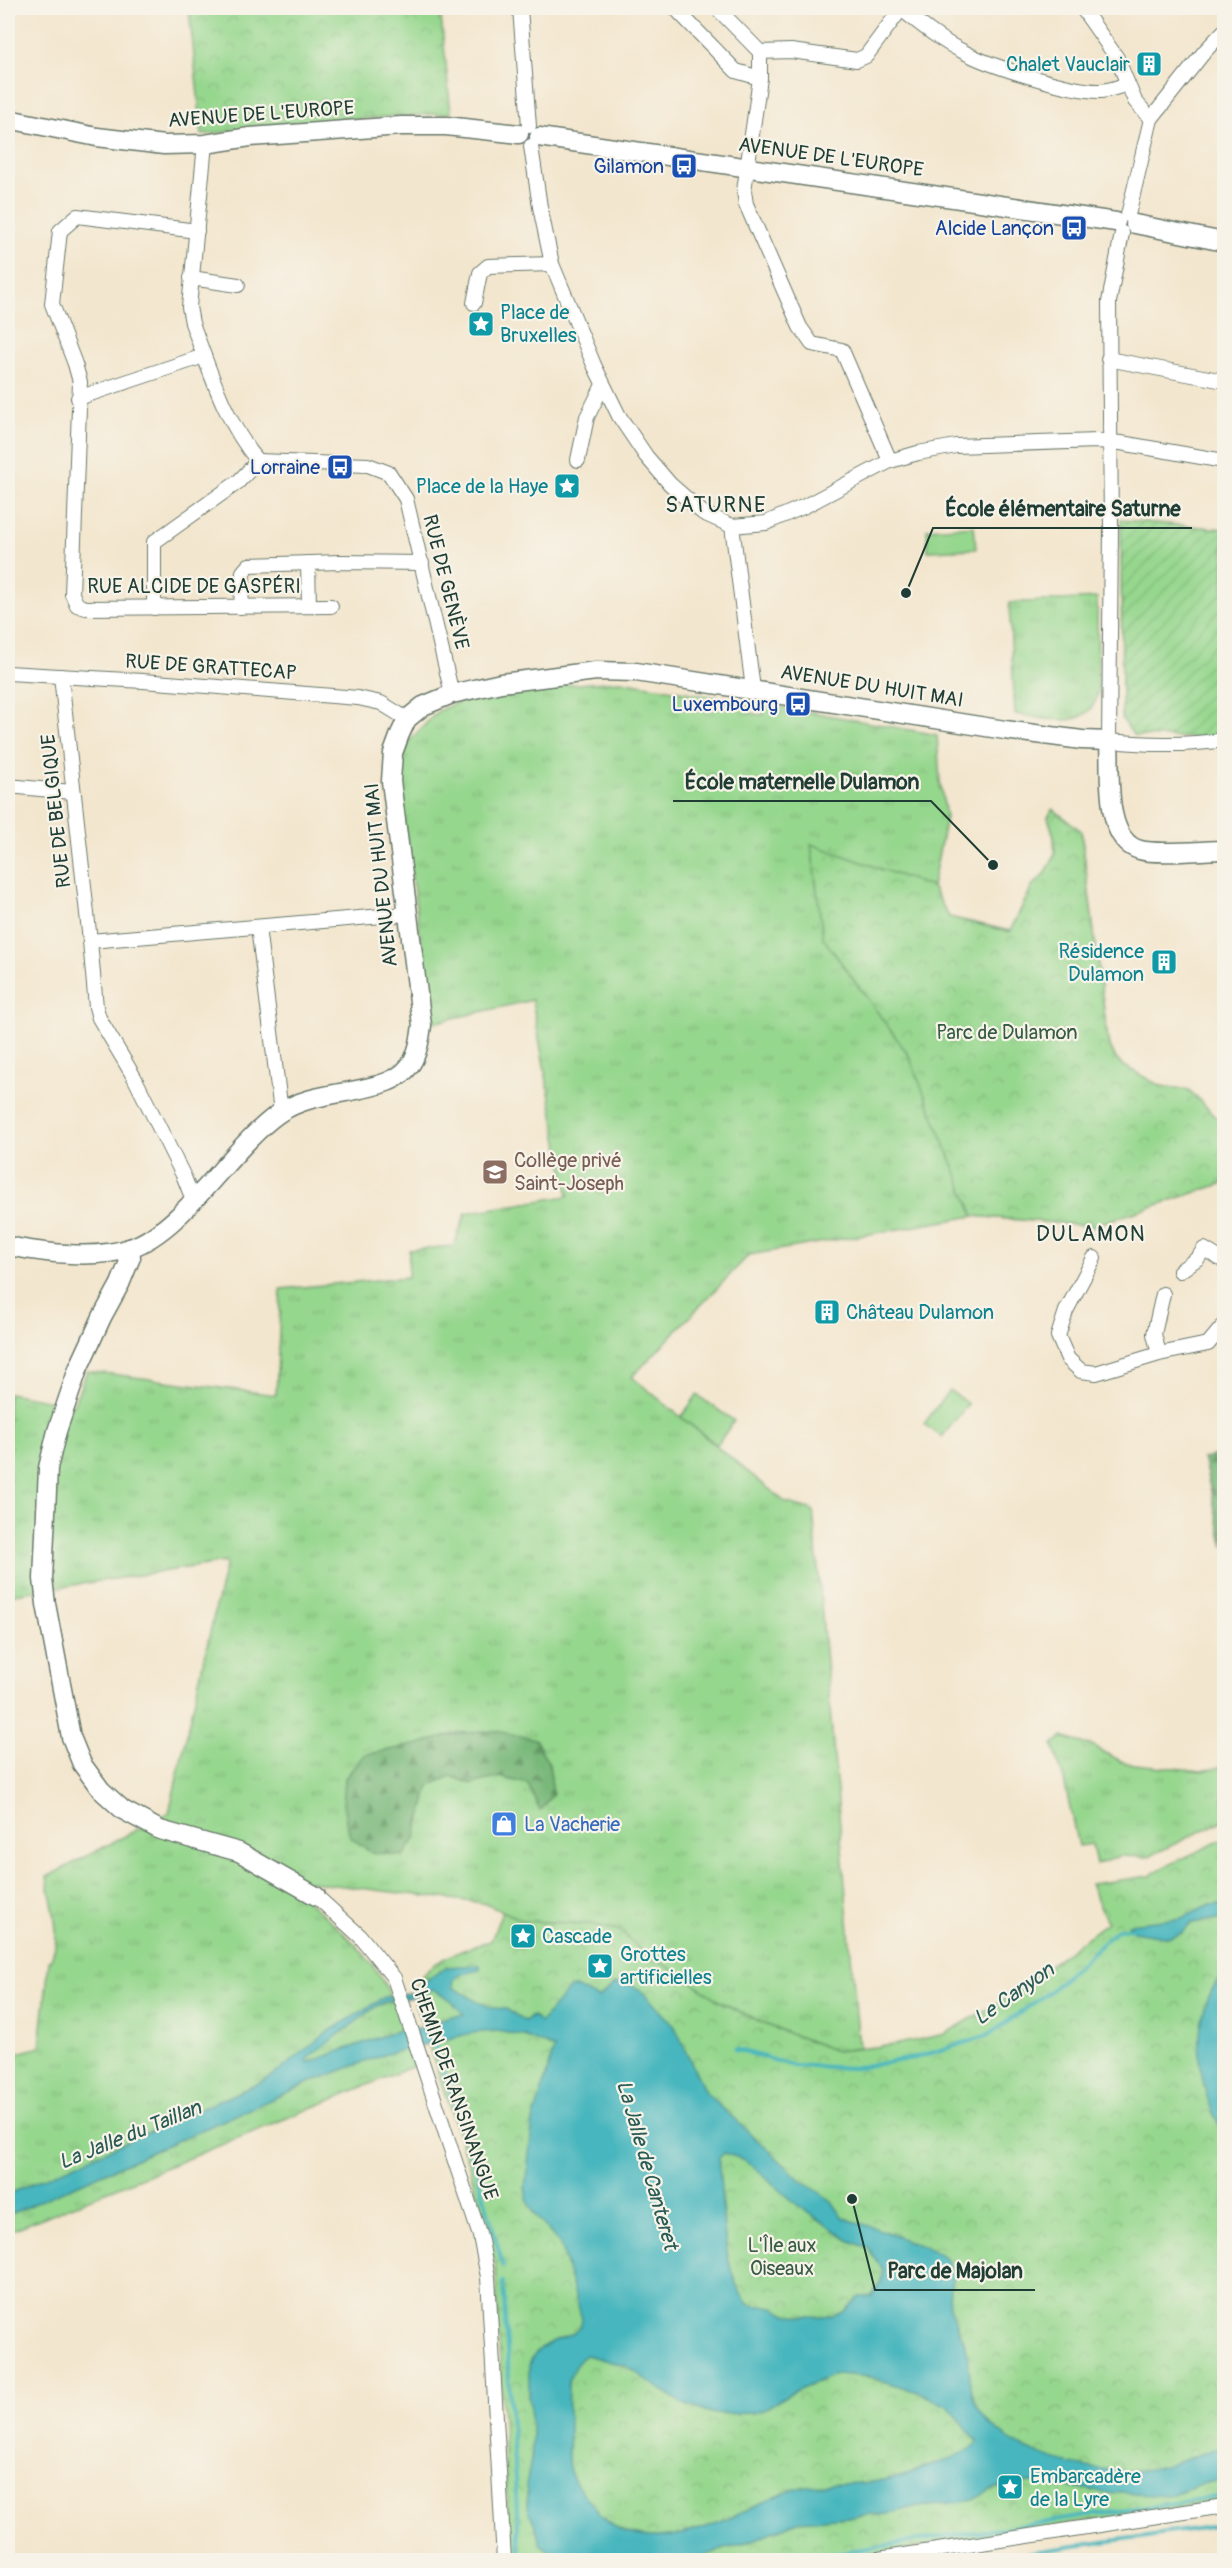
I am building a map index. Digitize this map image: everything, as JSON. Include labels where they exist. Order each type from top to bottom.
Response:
[{"type":"street","points":[[520,8],[529,136],[552,264],[603,385],[619,416],[646,456],[670,484],[703,513],[732,526],[766,523],[805,506],[890,461],[956,446],[996,443],[1109,442],[1224,461]]},
{"type":"street","points":[[675,8],[736,71],[760,78]]},
{"type":"street","points":[[717,8],[760,51],[791,51],[857,60],[866,56],[901,8],[936,36],[964,53],[996,66],[1083,89],[1099,91],[1127,84]]},
{"type":"street","points":[[1082,8],[1117,58],[1135,101],[1151,118]]},
{"type":"street","points":[[1224,32],[1191,67],[1151,118],[1125,224],[1109,303],[1108,359],[1112,528],[1109,741],[1113,815],[1118,832],[1128,844],[1148,852],[1224,850]]},
{"type":"street","points":[[760,51],[760,78],[746,167],[744,191],[746,204],[800,327],[812,344],[842,350],[890,461]]},
{"type":"street","name":"AVENUE DE L'EUROPE","points":[[8,119],[97,137],[164,145],[205,144],[250,137],[409,126],[458,126],[1125,224],[1224,242]]},
{"type":"street","points":[[154,608],[154,542],[237,482],[258,461],[240,439],[204,356],[191,315],[191,278],[205,144]]},
{"type":"street","name":"RUE ALCIDE DE GASPÉRI","points":[[197,231],[77,216],[60,231],[52,304],[80,382],[72,594],[77,605],[86,608],[331,606]]},
{"type":"street","points":[[474,303],[480,273],[488,266],[552,264]]},
{"type":"street","points":[[191,278],[238,285]]},
{"type":"street","points":[[78,398],[204,356]]},
{"type":"street","points":[[1108,359],[1224,381]]},
{"type":"street","points":[[578,460],[587,417],[603,385]]},
{"type":"street","name":"RUE DE GENÈVE","points":[[258,461],[368,465],[389,473],[406,499],[452,694]]},
{"type":"street","points":[[732,526],[753,689]]},
{"type":"street","points":[[308,563],[309,606]]},
{"type":"street","points":[[242,607],[243,572],[249,565],[422,563]]},
{"type":"street","name":"AVENUE DU HUIT MAI","points":[[8,1246],[84,1254],[129,1248],[154,1235],[176,1218],[262,1126],[281,1112],[299,1103],[378,1086],[398,1078],[410,1067],[419,1050],[422,1024],[406,914],[391,782],[393,753],[407,719],[423,706],[452,694],[501,683],[572,673],[620,671],[753,689],[1005,730],[1082,740],[1166,746],[1224,740]]},
{"type":"street","name":"RUE DE GRATTECAP","points":[[8,673],[358,698],[381,703],[407,719]]},
{"type":"street","name":"RUE DE BELGIQUE","points":[[61,676],[96,1007],[99,1018],[134,1077],[184,1177],[193,1200]]},
{"type":"street","points":[[8,786],[72,792]]},
{"type":"street","points":[[90,941],[406,914]]},
{"type":"street","points":[[258,927],[281,1112]]},
{"type":"street","name":"CHEMIN DE RANSINANGUE","points":[[129,1248],[132,1257],[78,1369],[57,1431],[48,1468],[43,1579],[71,1737],[82,1764],[101,1790],[123,1810],[160,1830],[240,1852],[316,1896],[360,1936],[394,1978],[476,2225],[488,2277],[504,2560]]},
{"type":"street","points":[[1180,1271],[1198,1258],[1204,1249],[1224,1261]]},
{"type":"street","points":[[1094,1258],[1066,1311],[1058,1336],[1068,1359],[1081,1371],[1096,1373],[1159,1354],[1209,1344],[1224,1325]]},
{"type":"street","points":[[1159,1354],[1154,1334],[1163,1294]]},
{"type":"street","points":[[872,2560],[1224,2506]]},
{"type":"green space","points":[[189,8],[440,8],[451,113],[296,123],[202,135]]},
{"type":"green space","points":[[1121,520],[1224,529],[1224,733],[1200,738],[1134,736],[1122,719]]},
{"type":"green space","points":[[974,526],[976,549],[928,551],[927,529]]},
{"type":"green space","points":[[1097,598],[1098,692],[1094,705],[1086,713],[1076,718],[1064,720],[1015,714],[1009,603]]},
{"type":"green space","points":[[621,681],[743,702],[748,706],[750,713],[763,715],[765,706],[772,705],[937,735],[940,781],[946,817],[932,887],[949,917],[1010,931],[1033,885],[1046,873],[1055,854],[1054,836],[1048,817],[1053,809],[1081,831],[1108,1042],[1116,1059],[1124,1066],[1160,1086],[1189,1090],[1224,1125],[1224,1183],[1092,1226],[974,1216],[749,1255],[632,1377],[785,1502],[813,1510],[859,2048],[836,2051],[764,2024],[718,2001],[684,1976],[643,1953],[621,1931],[590,1924],[525,1921],[483,1903],[310,1882],[307,1901],[353,1942],[381,1978],[392,2000],[414,2066],[8,2232],[8,2056],[40,2047],[49,1962],[56,1942],[55,1920],[47,1877],[169,1813],[226,1562],[14,1594],[8,1599],[8,1393],[73,1405],[87,1371],[276,1395],[281,1289],[408,1277],[409,1250],[454,1246],[466,1213],[568,1196],[532,1000],[432,1023],[401,797],[400,766],[410,740],[438,711],[460,701],[561,685]]},
{"type":"green space","name":"Parc de Dulamon","points":[[1053,809],[1081,831],[1108,1042],[1116,1059],[1160,1086],[1189,1090],[1224,1125],[1224,1183],[1092,1226],[974,1216],[908,1054],[823,938],[811,844],[932,887],[949,917],[1010,932],[1033,885],[1046,873],[1055,854],[1054,836],[1048,817]]},
{"type":"green space","points":[[949,1390],[968,1404],[942,1437],[924,1424]]},
{"type":"green space","points":[[697,1395],[734,1421],[717,1445],[681,1417]]},
{"type":"green space","points":[[1223,1454],[1224,1461],[1224,1547],[1203,1458]]},
{"type":"green space","points":[[497,1731],[535,1739],[549,1764],[553,1794],[540,1811],[528,1784],[500,1777],[472,1784],[451,1776],[429,1786],[416,1837],[404,1856],[371,1852],[350,1837],[343,1805],[345,1778],[364,1755],[415,1745],[458,1733]]},
{"type":"green space","points":[[1062,1737],[1092,1746],[1125,1763],[1202,1771],[1224,1766],[1224,1820],[1148,1857],[1119,1856],[1096,1865],[1092,1844],[1078,1846],[1064,1780],[1053,1745]]},
{"type":"green space","name":"L'Île aux Oiseaux","points":[[1224,1839],[1224,2501],[836,2560],[510,2560],[495,2263],[469,2166],[415,2004],[416,1990],[421,1977],[448,1957],[491,1941],[502,1911],[525,1921],[590,1924],[621,1931],[643,1953],[684,1976],[719,2001],[764,2024],[836,2051],[894,2045],[945,2034],[1003,2000],[1107,1922],[1090,1884],[1151,1876],[1154,1872]]},
{"type":"water","points":[[1210,1905],[1224,1905],[1224,1918],[1192,1923],[1182,1933],[1170,1937],[1133,1931],[1128,1924],[1182,1918]]},
{"type":"water","name":"La Jalle de Canteret","points":[[480,1965],[480,1970],[462,1974],[454,1979],[453,1987],[478,2002],[493,2008],[506,2009],[525,2021],[533,2016],[540,2023],[570,1988],[577,1988],[598,1998],[615,1984],[628,1982],[644,1993],[675,2027],[705,2092],[801,2180],[832,2201],[843,2218],[928,2248],[950,2265],[952,2282],[949,2296],[950,2306],[966,2347],[972,2392],[981,2413],[997,2430],[1018,2444],[1042,2455],[1069,2463],[1120,2471],[1163,2466],[1224,2445],[1224,2479],[1198,2485],[1168,2496],[1104,2492],[1049,2483],[1014,2483],[993,2489],[973,2500],[962,2502],[918,2506],[888,2514],[798,2521],[754,2540],[690,2560],[574,2560],[553,2553],[540,2544],[535,2522],[529,2513],[526,2485],[532,2455],[532,2428],[529,2365],[542,2347],[575,2332],[580,2327],[582,2319],[560,2244],[535,2215],[528,2202],[525,2188],[533,2121],[554,2049],[525,2036],[496,2031],[472,2033],[383,2055],[311,2082],[8,2215],[8,2194],[259,2083],[278,2072],[328,2032],[385,1997],[415,1992],[429,1978],[446,1967]],"holes":[[[433,1989],[452,2001],[464,2015],[451,2016],[418,2028],[399,2030],[307,2063],[309,2057],[377,2006],[392,2000],[425,1994]],[[724,2153],[745,2160],[800,2207],[853,2242],[869,2249],[883,2270],[881,2282],[872,2296],[859,2297],[845,2311],[832,2317],[788,2315],[774,2307],[749,2305],[733,2276],[725,2240],[719,2158]],[[586,2355],[626,2366],[681,2403],[711,2414],[753,2413],[795,2391],[836,2374],[870,2377],[921,2393],[949,2407],[978,2442],[961,2454],[896,2477],[873,2482],[799,2488],[780,2494],[699,2530],[661,2537],[643,2536],[625,2532],[610,2523],[573,2479],[568,2458],[568,2390],[572,2371]]]},
{"type":"water","points":[[1224,1973],[1224,2132],[1207,2096],[1200,2052],[1205,2008],[1212,1989]]},
{"type":"waterway","name":"Le Canyon","points":[[736,2049],[791,2065],[852,2068],[915,2058],[989,2035],[1049,1992],[1118,1929],[1134,1928]]},
{"type":"waterway","points":[[433,2040],[477,2172],[503,2266]]},
{"type":"waterway","points":[[503,2282],[520,2560]]},
{"type":"waterway","points":[[788,2560],[1224,2496]]},
{"type":"waterway","points":[[976,2560],[1224,2525]]},
{"type":"place","name":"Chalet Vauclair","points":[[1149,64]]},
{"type":"place","name":"Gilamon","points":[[684,166]]},
{"type":"place","name":"Alcide Lançon","points":[[1074,228]]},
{"type":"place","name":"Place de Bruxelles","points":[[481,324]]},
{"type":"place","name":"Lorraine","points":[[340,467]]},
{"type":"place","name":"Place de la Haye","points":[[567,486]]},
{"type":"place","name":"École élémentaire Saturne","points":[[906,593]]},
{"type":"place","name":"Luxembourg","points":[[798,704]]},
{"type":"place","name":"École maternelle Dulamon","points":[[993,865]]},
{"type":"place","name":"Résidence Dulamon","points":[[1164,962]]},
{"type":"place","name":"Collège privé Saint-Joseph","points":[[495,1172]]},
{"type":"place","name":"Château Dulamon","points":[[827,1312]]},
{"type":"place","name":"La Vacherie","points":[[504,1824]]},
{"type":"place","name":"Cascade","points":[[523,1936]]},
{"type":"place","name":"Grottes artificielles","points":[[600,1966]]},
{"type":"place","name":"Parc de Majolan","points":[[852,2199]]},
{"type":"place","name":"Embarcadère de la Lyre","points":[[1010,2487]]},
{"type":"district","name":"SATURNE","points":[[716,505]]},
{"type":"district","name":"DULAMON","points":[[1091,1234]]},
{"type":"water label","name":"La Jalle du Taillan","points":[[130,2135]]}]
